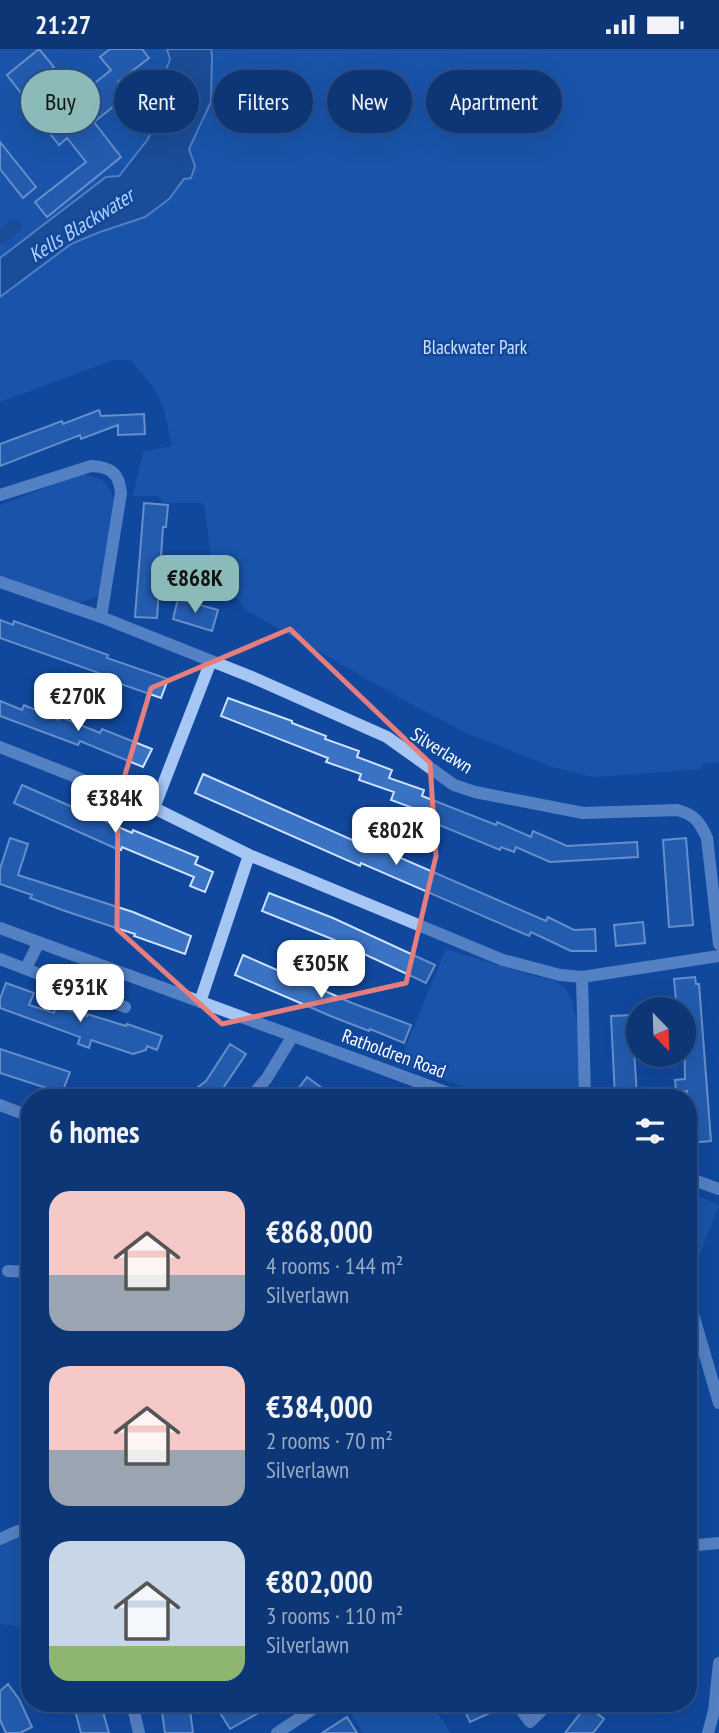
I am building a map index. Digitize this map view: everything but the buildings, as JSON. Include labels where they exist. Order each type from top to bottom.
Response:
[{"type":"street","points":[[0,495],[91,466],[114,471],[120,480],[121,493],[101,617]]},
{"type":"street","name":"Silverlawn","points":[[0,582],[101,617],[211,661],[387,737],[454,785],[465,789],[583,813],[677,810],[691,814],[701,824],[707,838],[719,944]]},
{"type":"street","points":[[155,808],[211,661]]},
{"type":"street","points":[[0,747],[155,808],[249,855],[503,960],[560,975],[582,977],[719,956]]},
{"type":"street","points":[[200,1002],[249,855]]},
{"type":"street","name":"Ratholdren Road","points":[[0,928],[437,1089]]},
{"type":"street","points":[[26,968],[39,942]]},
{"type":"street","points":[[0,959],[125,1007]]},
{"type":"street","points":[[582,977],[585,1089]]},
{"type":"street","points":[[258,1089],[292,1037]]},
{"type":"street","points":[[0,1105],[21,1113]]},
{"type":"street","points":[[697,1181],[719,1189]]},
{"type":"street","points":[[8,1271],[21,1272]]},
{"type":"street","points":[[697,1323],[716,1379],[719,1402]]},
{"type":"street","points":[[0,1539],[18,1531]]},
{"type":"street","points":[[697,1545],[719,1543]]},
{"type":"street","points":[[712,1729],[719,1663]]},
{"type":"street","points":[[134,1712],[139,1733]]},
{"type":"street","points":[[277,1733],[308,1712]]},
{"type":"street","points":[[523,1712],[530,1722],[540,1712]]},
{"type":"highlighted area","points":[[290,629],[430,763],[436,856],[406,983],[222,1024],[117,929],[118,798],[151,688]]},
{"type":"green space","points":[[0,49],[167,49],[166,70],[114,70],[114,133],[152,133],[148,142],[118,176],[106,177],[0,258]]},
{"type":"green space","name":"Blackwater Park","points":[[211,49],[719,49],[719,762],[703,764],[701,769],[594,777],[549,766],[464,732],[246,610],[212,565],[204,503],[165,503],[158,496],[133,496],[143,452],[172,446],[160,399],[131,361],[116,359],[0,402],[0,297],[71,244],[128,222],[169,199],[184,178],[190,157],[189,149],[204,122]]},
{"type":"green space","points":[[84,475],[104,482],[114,500],[101,590],[96,597],[79,603],[0,576],[0,505]]},
{"type":"green space","points":[[446,949],[553,980],[566,990],[574,1010],[582,1087],[471,1089],[398,1065]]},
{"type":"green space","points":[[697,1196],[719,1205],[697,1262]]},
{"type":"green space","points":[[20,1537],[21,1628],[0,1624],[0,1546]]},
{"type":"green space","points":[[350,1712],[436,1712],[451,1733],[363,1733]]},
{"type":"water","points":[[167,49],[211,49],[211,102],[199,128],[199,70],[166,70],[170,59]]},
{"type":"water","name":"Kells Blackwater","points":[[151,133],[196,133],[189,149],[195,166],[191,178],[184,179],[169,199],[145,217],[71,244],[0,297],[0,258],[106,177],[119,176]]},
{"type":"waterway","points":[[0,237],[15,226]]}]
